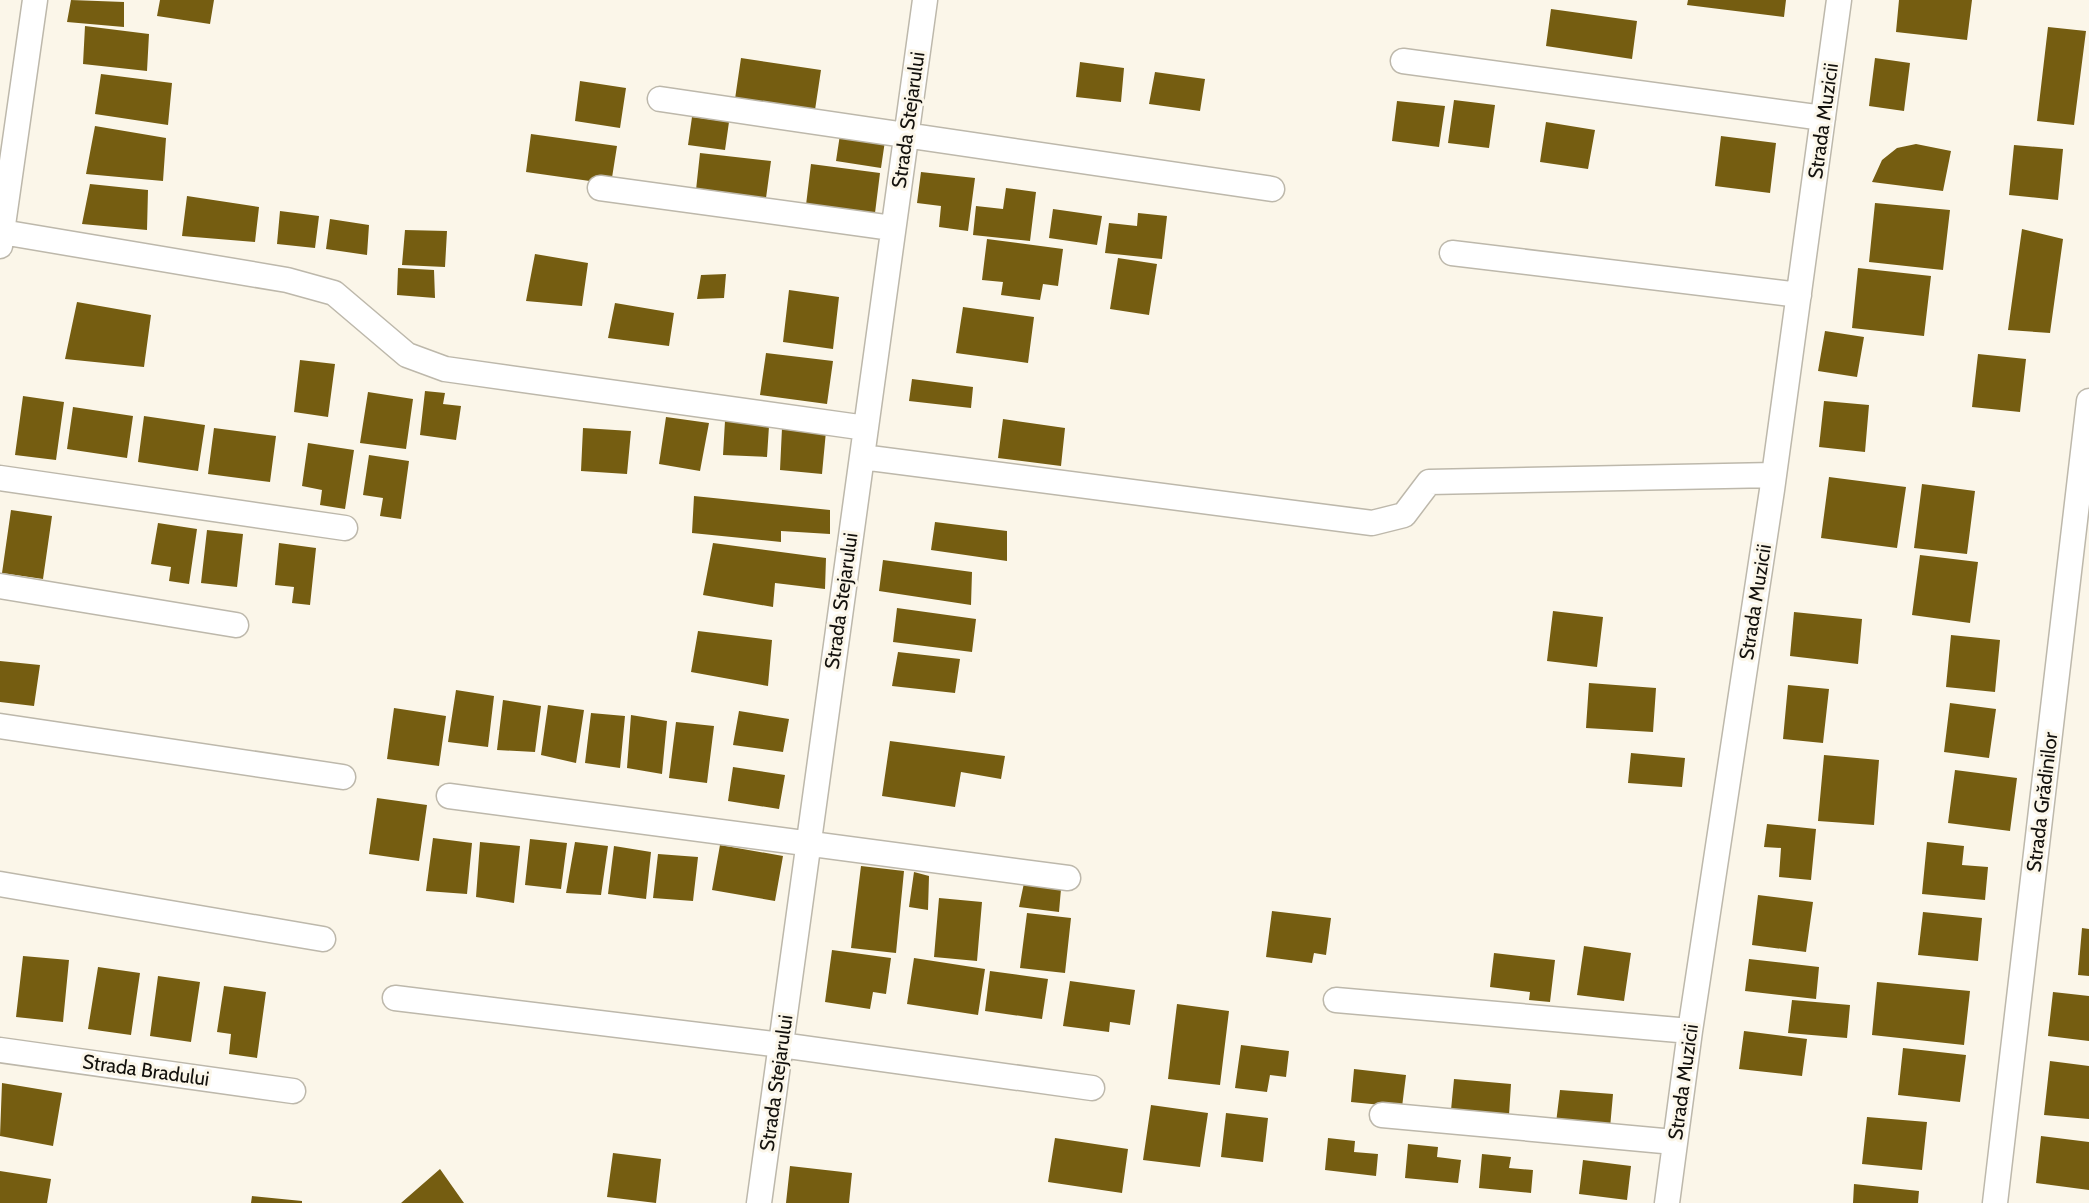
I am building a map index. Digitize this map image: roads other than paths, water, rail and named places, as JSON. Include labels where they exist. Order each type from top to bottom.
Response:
[{"type":"street","points":[[35,0],[5,173],[1,240],[287,280],[334,293],[407,355],[445,369],[866,428]]},
{"type":"street","name":"Strada Stejarului","points":[[759,1203],[924,0]]},
{"type":"street","name":"Strada Muzicii","points":[[1667,1203],[1690,1030],[1774,475],[1839,0]]},
{"type":"street","points":[[1403,61],[1823,118]]},
{"type":"street","points":[[660,99],[1272,189]]},
{"type":"street","points":[[600,188],[892,228]]},
{"type":"street","points":[[1452,252],[1799,295]]},
{"type":"street","name":"Strada Grădinilor","points":[[1995,1203],[2089,401]]},
{"type":"street","points":[[862,457],[1372,523],[1404,515],[1429,482],[1774,475]]},
{"type":"street","points":[[0,478],[345,528]]},
{"type":"street","points":[[0,585],[236,625]]},
{"type":"street","points":[[0,726],[343,777]]},
{"type":"street","points":[[449,796],[1068,878]]},
{"type":"street","points":[[0,884],[323,939]]},
{"type":"street","points":[[395,998],[781,1045],[1092,1088]]},
{"type":"street","points":[[1336,1000],[1690,1030]]},
{"type":"street","name":"Strada Bradului","points":[[0,1050],[293,1091]]},
{"type":"street","points":[[1382,1115],[1674,1142]]}]
